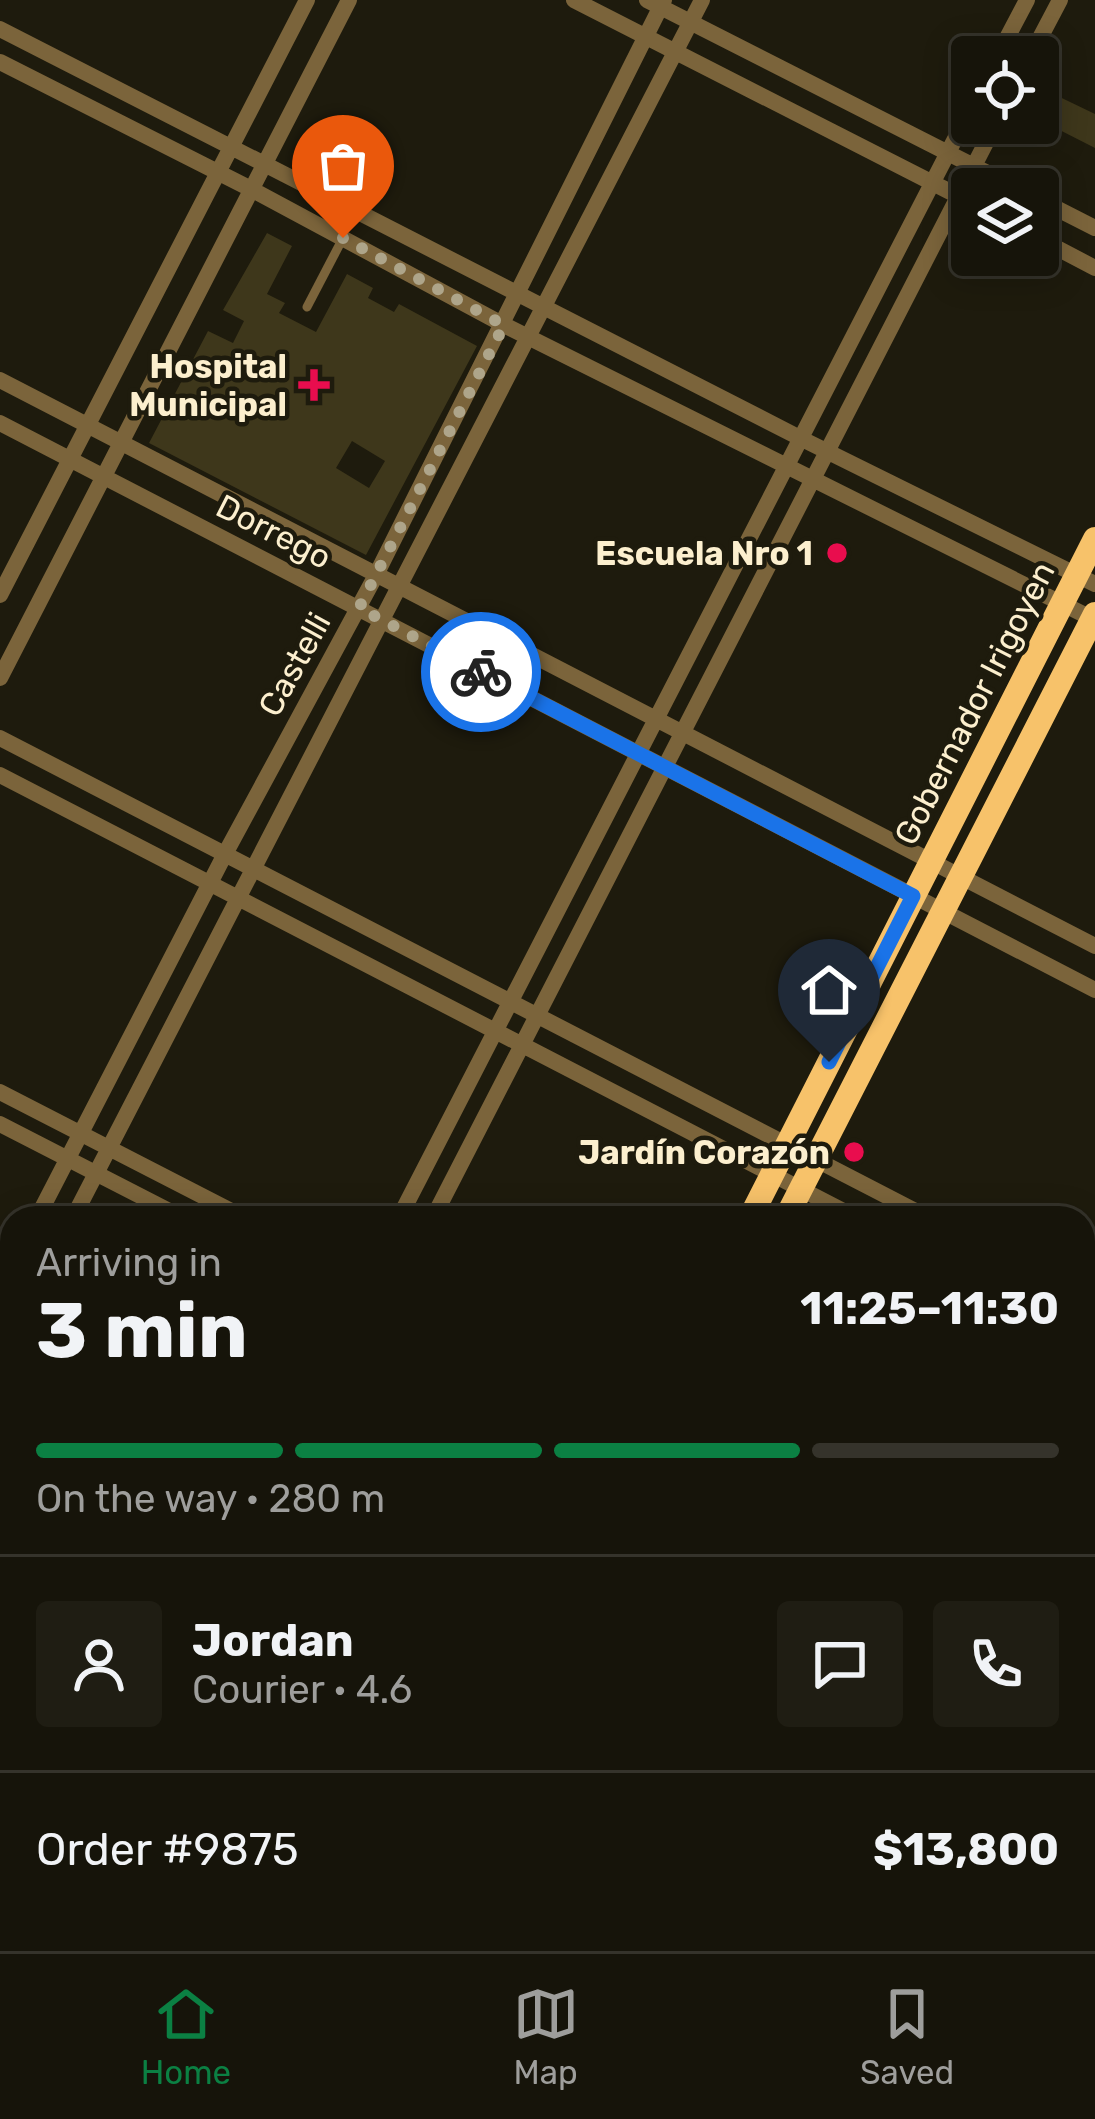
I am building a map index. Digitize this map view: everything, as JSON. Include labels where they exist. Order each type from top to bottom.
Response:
[{"type":"street","points":[[0,595],[307,0]]},
{"type":"street","points":[[0,678],[349,0]]},
{"type":"street","points":[[574,0],[951,193]]},
{"type":"street","name":"Castelli","points":[[79,1206],[702,0]]},
{"type":"street","points":[[1008,36],[1027,0]]},
{"type":"street","points":[[1041,36],[1060,0]]},
{"type":"street","points":[[657,2],[978,168]]},
{"type":"street","name":"Castelli","points":[[44,1206],[520,294],[657,2]]},
{"type":"street","points":[[0,29],[1086,579]]},
{"type":"street","points":[[0,62],[811,482],[1094,618]]},
{"type":"street","points":[[405,1206],[953,144]]},
{"type":"street","points":[[974,166],[985,144]]},
{"type":"street","points":[[1059,210],[1095,229]]},
{"type":"street","points":[[439,1206],[826,451],[951,225]]},
{"type":"street","points":[[1059,249],[1095,268]]},
{"type":"street","name":"Dorrego","points":[[0,380],[1095,946]]},
{"type":"street","name":"Dorrego","points":[[0,423],[1095,990]]},
{"type":"street","name":"Gobernador Irigoyen","points":[[756,1206],[1062,603],[1086,579],[1095,539]]},
{"type":"street","name":"Gobernador Irigoyen","points":[[792,1206],[1094,618]]},
{"type":"street","points":[[0,737],[905,1206]]},
{"type":"street","points":[[0,775],[834,1206]]},
{"type":"street","points":[[0,1092],[222,1206]]},
{"type":"street","points":[[0,1124],[160,1206]]},
{"type":"lane","points":[[307,307],[343,238]]},
{"type":"building","points":[[1059,97],[1095,114],[1095,148],[1059,130]]},
{"type":"building","name":"Hospital Municipal","points":[[267,233],[292,246],[267,294],[285,303],[279,313],[316,332],[347,274],[373,288],[368,298],[394,312],[399,304],[477,346],[366,555],[149,443],[208,331],[233,343],[244,321],[223,310]],"holes":[[[352,441],[385,461],[369,488],[336,468]]]},
{"type":"way so far","points":[[343,238],[504,325],[359,608],[481,672]]},
{"type":"place","name":"Hospital Municipal","points":[[314,385]]},
{"type":"place","name":"Escuela Nro 1","points":[[837,553]]},
{"type":"place","name":"Jardín Corazón","points":[[854,1152]]},
{"type":"route","points":[[481,672],[913,896],[829,1062]]}]
